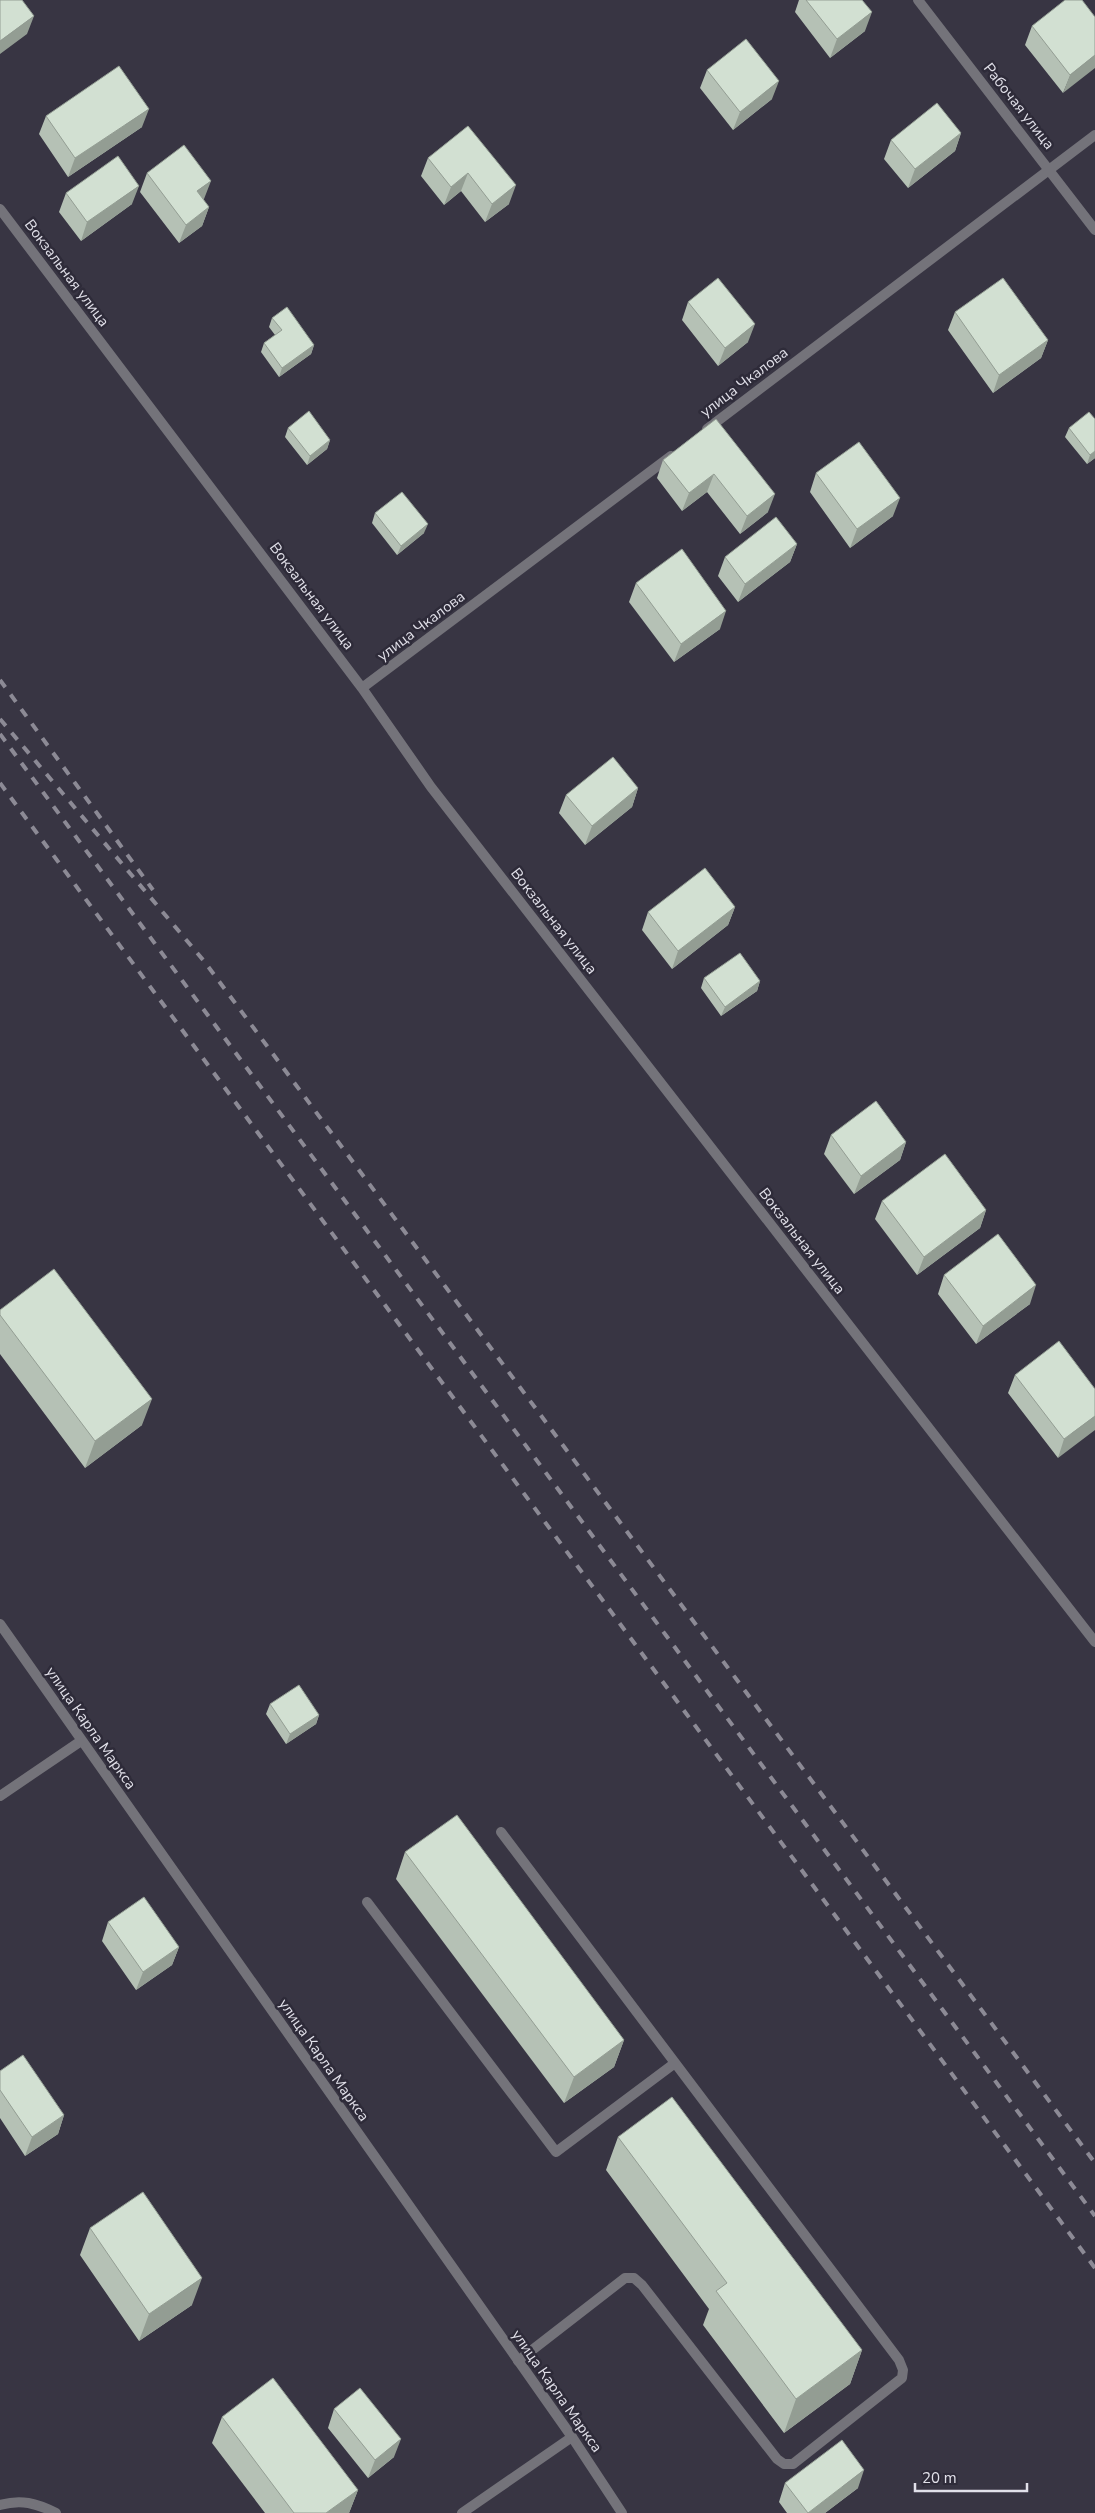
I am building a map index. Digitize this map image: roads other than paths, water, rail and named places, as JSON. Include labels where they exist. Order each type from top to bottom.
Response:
[{"type":"street","name":"Рабочая улица","points":[[918,0],[1095,230]]},
{"type":"street","name":"улица Чкалова","points":[[698,436],[1095,135]]},
{"type":"street","name":"Вокзальная улица","points":[[0,209],[362,688],[430,787],[1095,1642]]},
{"type":"street","name":"улица Чкалова","points":[[362,688],[683,448]]},
{"type":"street","name":"улица Карла Маркса","points":[[0,1624],[572,2437],[622,2513]]},
{"type":"street","points":[[0,1796],[81,1741]]},
{"type":"street","points":[[500,1832],[899,2360],[903,2370],[902,2378],[793,2464],[784,2464],[777,2459],[642,2285],[634,2278],[625,2278],[518,2361]]},
{"type":"street","points":[[367,1902],[556,2152],[675,2064]]},
{"type":"street","points":[[462,2513],[572,2437]]},
{"type":"street","points":[[0,2505],[13,2502],[35,2503],[56,2513]]},
{"type":"railway","points":[[0,680],[153,890]]},
{"type":"railway","points":[[0,719],[204,961],[1095,2163]]},
{"type":"railway","points":[[0,734],[1095,2216]]},
{"type":"railway","points":[[0,783],[1095,2268]]}]
